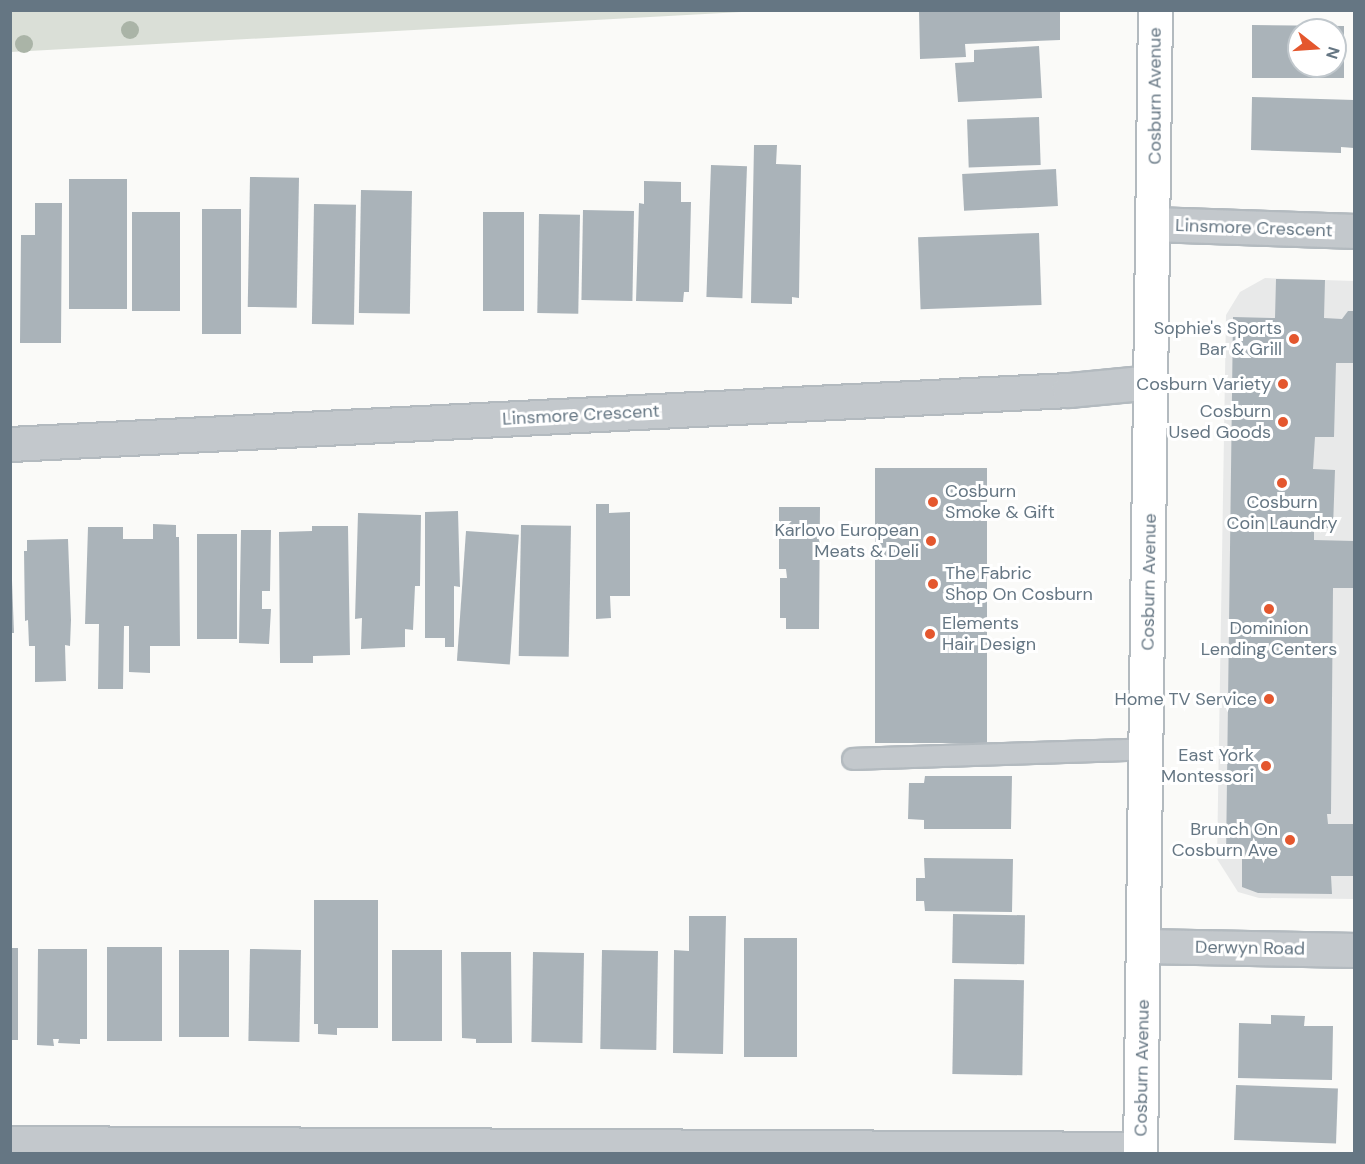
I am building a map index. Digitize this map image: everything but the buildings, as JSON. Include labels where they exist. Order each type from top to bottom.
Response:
[{"type":"street","name":"Cosburn Avenue","points":[[1140,1151],[1148,749],[1155,10]]},
{"type":"street","name":"Linsmore Crescent","points":[[1154,224],[1354,231]]},
{"type":"street","name":"Linsmore Crescent","points":[[10,444],[1069,390],[1152,382]]},
{"type":"street","name":"Derwyn Road","points":[[1145,946],[1354,950]]},
{"type":"street","points":[[10,1143],[1140,1151]]},
{"type":"lane","points":[[853,759],[1148,749]]},
{"type":"shaded area","points":[[11,10],[760,10],[760,11],[11,52]]},
{"type":"shaded area","points":[[1265,278],[1354,281],[1354,899],[1259,898],[1238,892],[1217,859],[1226,315],[1240,292]]},
{"type":"place","name":"Sophie's Sports Bar & Grill","points":[[1294,339]]},
{"type":"place","name":"Cosburn Variety","points":[[1283,384]]},
{"type":"place","name":"Cosburn Used Goods","points":[[1283,422]]},
{"type":"place","name":"Cosburn Coin Laundry","points":[[1282,483]]},
{"type":"place","name":"Cosburn Smoke & Gift","points":[[933,502]]},
{"type":"place","name":"Karlovo European Meats & Deli","points":[[931,541]]},
{"type":"place","name":"The Fabric Shop On Cosburn","points":[[933,584]]},
{"type":"place","name":"Dominion Lending Centers","points":[[1269,609]]},
{"type":"place","name":"Elements Hair Design","points":[[930,634]]},
{"type":"place","name":"Home TV Service","points":[[1269,699]]},
{"type":"place","name":"East York Montessori","points":[[1266,766]]},
{"type":"place","name":"Brunch On Cosburn Ave","points":[[1290,840]]}]
